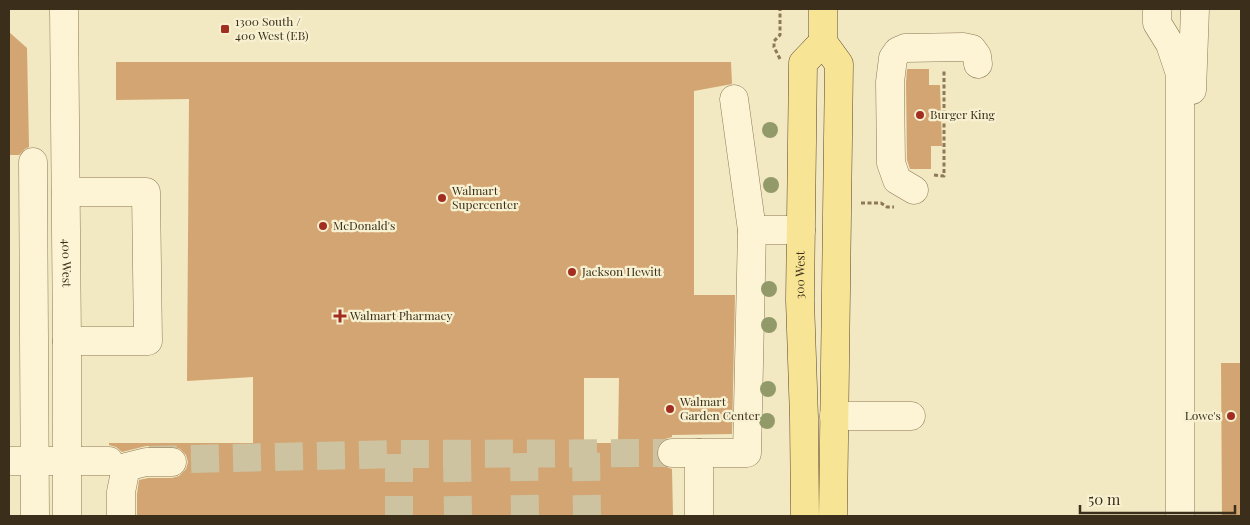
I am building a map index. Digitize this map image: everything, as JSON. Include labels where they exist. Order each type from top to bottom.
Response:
[{"type":"main road","points":[[823,9],[823,42],[839,64],[833,516]]},
{"type":"main road","name":"300 West","points":[[805,516],[800,300],[803,63],[823,42]]},
{"type":"street","name":"400 West","points":[[64,9],[67,516]]},
{"type":"street","points":[[1180,516],[1185,487],[1186,422],[1185,127],[1188,69],[1195,9]]},
{"type":"street","points":[[1162,13],[1170,44],[1188,69]]},
{"type":"street","points":[[914,191],[897,180],[891,163],[890,82],[893,58],[898,51],[905,48],[964,47],[972,49],[978,64]]},
{"type":"street","points":[[672,453],[747,453],[752,230],[734,100]]},
{"type":"street","points":[[32,162],[21,461],[35,516]]},
{"type":"street","points":[[66,192],[146,192],[148,342],[67,341]]},
{"type":"street","points":[[752,230],[800,230]]},
{"type":"street","points":[[834,416],[912,416]]},
{"type":"street","points":[[699,453],[699,516]]},
{"type":"street","points":[[21,461],[109,461]]},
{"type":"street","points":[[121,516],[121,492],[126,468],[146,462],[172,462]]},
{"type":"street","points":[[1185,487],[1190,516]]},
{"type":"path","points":[[780,9],[780,35],[774,41],[774,47],[780,59]]},
{"type":"path","points":[[861,203],[881,204],[888,207],[944,176],[944,71],[936,72]]},
{"type":"building","points":[[9,32],[27,48],[29,147],[19,155],[9,155]]},
{"type":"building","name":"Walmart Supercenter","points":[[116,62],[731,62],[732,84],[694,91],[694,295],[735,295],[732,434],[672,435],[672,437],[665,439],[659,445],[656,453],[658,460],[664,466],[672,469],[673,516],[137,516],[139,480],[179,476],[186,469],[188,462],[186,455],[180,449],[172,446],[146,446],[122,452],[116,447],[109,445],[109,443],[253,443],[253,377],[187,381],[189,99],[116,100]],"holes":[[[584,378],[619,378],[618,443],[584,443]]]},
{"type":"building","name":"Burger King","points":[[907,69],[929,69],[929,85],[940,85],[942,146],[931,146],[931,169],[910,169],[907,160]]},
{"type":"building","name":"Lowe's","points":[[1221,363],[1241,363],[1241,516],[1222,516]]},
{"type":"tunnel","points":[[524,453],[525,516]]},
{"type":"tunnel","points":[[586,453],[587,516]]},
{"type":"tunnel","points":[[149,460],[399,454],[672,453]]},
{"type":"tunnel","points":[[399,454],[399,516]]},
{"type":"tunnel","points":[[457,454],[458,516]]},
{"type":"place","name":"1300 South / 400 West (EB)","points":[[225,29]]},
{"type":"place","name":"Burger King","points":[[920,115]]},
{"type":"place","name":"Walmart Supercenter","points":[[442,198]]},
{"type":"place","name":"McDonald's","points":[[323,226]]},
{"type":"place","name":"Jackson Hewitt","points":[[572,272]]},
{"type":"place","name":"Walmart Pharmacy","points":[[340,316]]},
{"type":"place","name":"Walmart Garden Center","points":[[670,409]]},
{"type":"place","name":"Lowe's","points":[[1231,416]]}]
